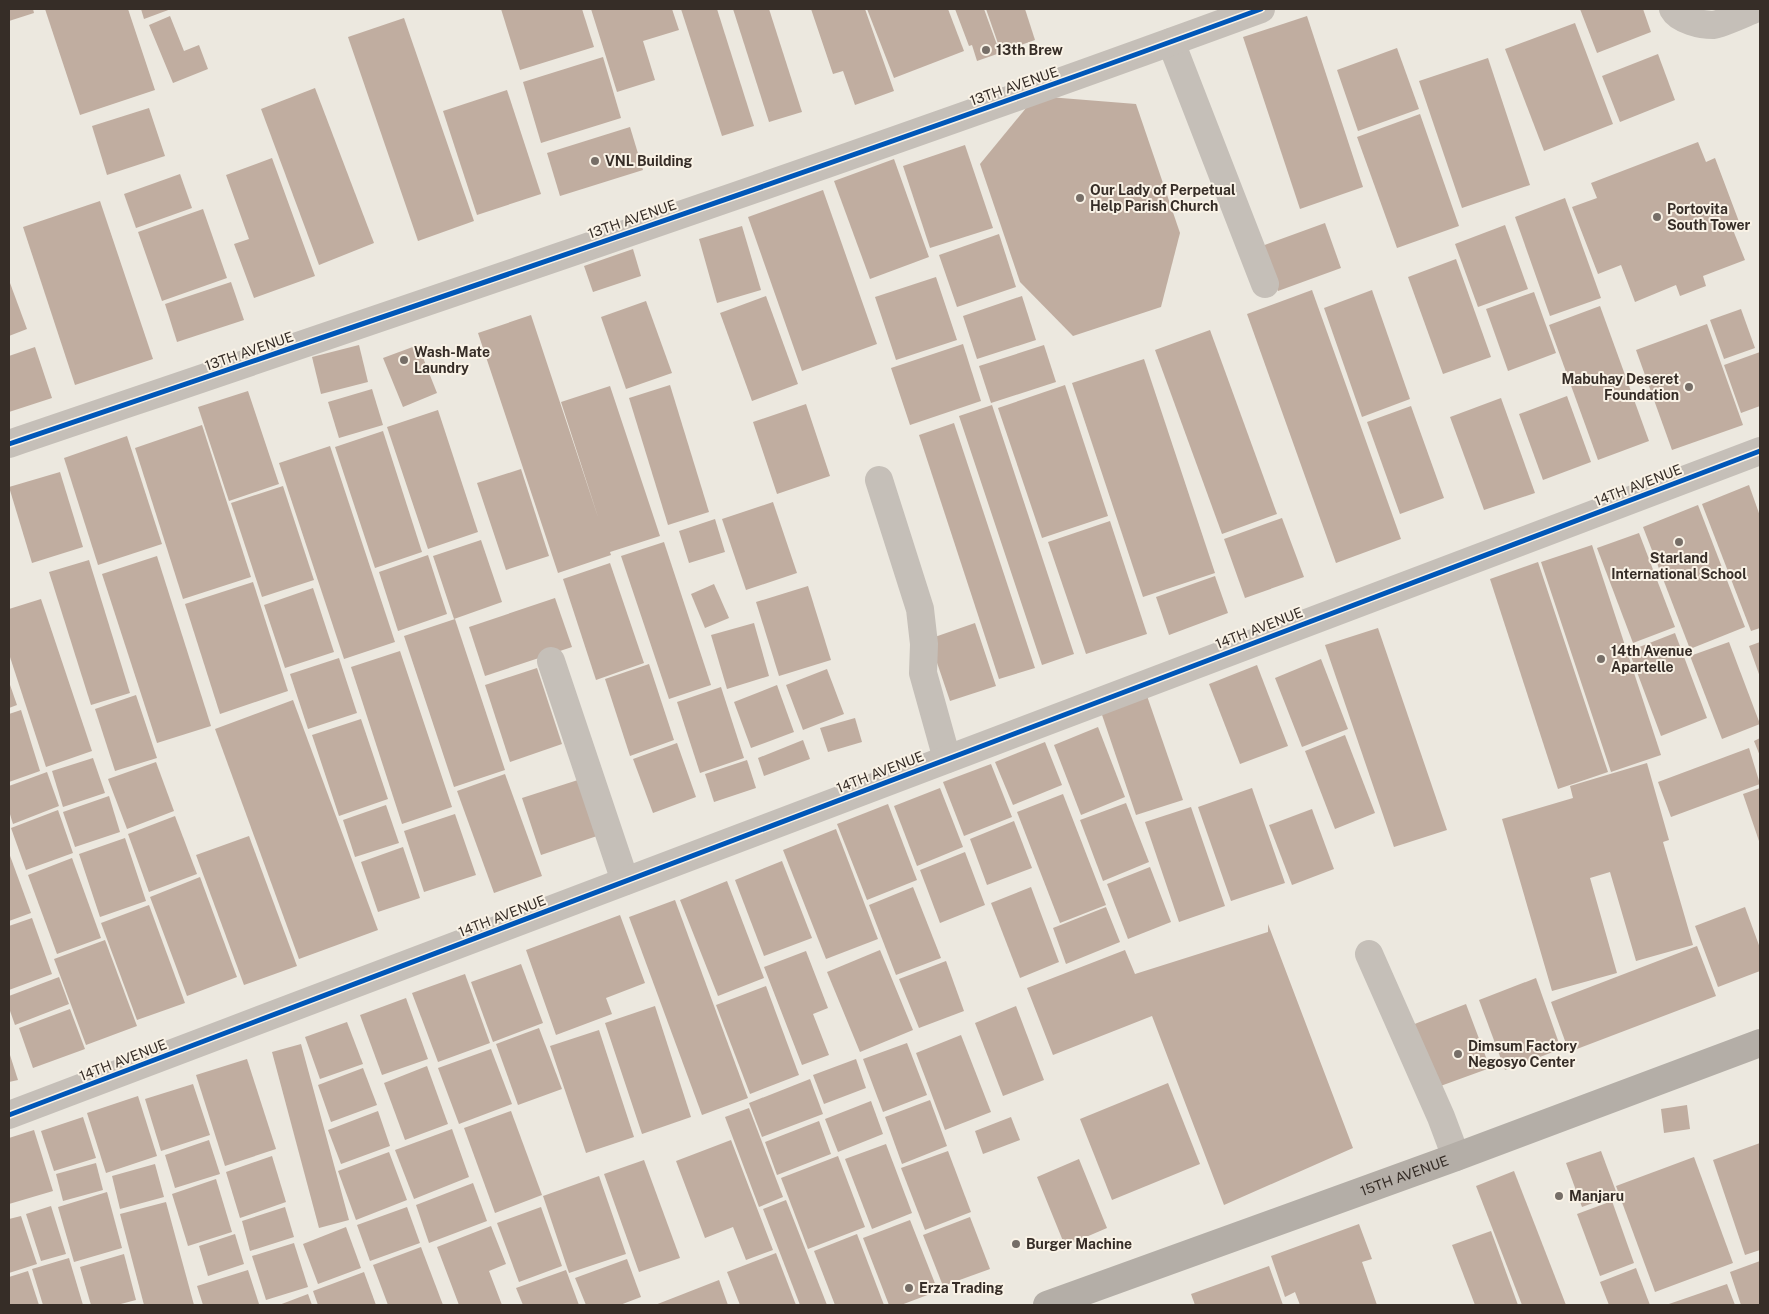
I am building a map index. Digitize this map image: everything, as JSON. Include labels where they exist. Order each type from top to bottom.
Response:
[{"type":"main road","name":"15TH AVENUE","points":[[1047,1305],[1760,1043]]},
{"type":"street","name":"13TH AVENUE","points":[[9,444],[499,278],[1261,9]]},
{"type":"street","points":[[1673,9],[1674,12],[1690,21],[1714,25],[1755,9]]},
{"type":"street","points":[[1171,42],[1265,284]]},
{"type":"street","name":"14TH AVENUE","points":[[9,1115],[1760,451]]},
{"type":"street","points":[[879,480],[920,609],[924,644],[923,673],[947,759]]},
{"type":"street","points":[[551,661],[625,881]]},
{"type":"street","points":[[1369,954],[1441,1117],[1456,1156]]},
{"type":"building","points":[[9,9],[33,9],[34,13],[9,21]]},
{"type":"building","points":[[45,9],[128,9],[155,90],[80,115]]},
{"type":"building","points":[[141,9],[171,9],[144,19]]},
{"type":"building","points":[[501,9],[582,9],[594,47],[520,70]]},
{"type":"building","points":[[591,9],[672,9],[679,30],[643,41],[655,80],[617,92]]},
{"type":"building","points":[[681,9],[717,9],[754,126],[722,136]]},
{"type":"building","points":[[733,9],[769,9],[802,112],[769,122]]},
{"type":"building","points":[[811,9],[865,9],[894,91],[855,105],[843,71],[833,74]]},
{"type":"building","points":[[867,9],[948,9],[964,51],[894,78]]},
{"type":"building","points":[[955,9],[984,9],[1000,53],[977,61],[972,45],[969,46]]},
{"type":"building","points":[[986,9],[1025,9],[1035,40],[1001,52]]},
{"type":"building","points":[[1580,9],[1643,9],[1651,32],[1597,53]]},
{"type":"building","points":[[170,16],[184,51],[199,45],[208,69],[173,83],[149,25]]},
{"type":"building","points":[[1307,16],[1363,187],[1300,209],[1243,37]]},
{"type":"building","points":[[404,18],[474,221],[418,241],[348,37]]},
{"type":"building","points":[[1575,23],[1613,124],[1544,151],[1505,49]]},
{"type":"building","points":[[1397,48],[1419,109],[1358,131],[1337,70]]},
{"type":"building","points":[[1658,54],[1675,100],[1620,122],[1602,76]]},
{"type":"building","points":[[603,57],[621,118],[541,143],[523,82]]},
{"type":"building","points":[[1488,58],[1530,185],[1462,208],[1419,81]]},
{"type":"building","points":[[315,88],[374,243],[319,265],[261,109]]},
{"type":"building","points":[[507,90],[541,194],[477,215],[443,111]]},
{"type":"building","name":"Our Lady of Perpetual Help Parish Church","points":[[1036,96],[1136,104],[1180,233],[1161,307],[1073,336],[1020,282],[980,164]]},
{"type":"building","points":[[149,108],[165,156],[107,175],[92,126]]},
{"type":"building","points":[[1420,114],[1459,226],[1397,248],[1357,137]]},
{"type":"building","name":"VNL Building","points":[[630,127],[643,170],[560,196],[547,153]]},
{"type":"building","name":"Portovita South Tower","points":[[1698,142],[1706,162],[1715,158],[1741,227],[1733,230],[1745,260],[1703,276],[1706,286],[1680,296],[1676,285],[1635,302],[1621,265],[1598,274],[1572,207],[1597,198],[1591,183]]},
{"type":"building","points":[[965,145],[993,228],[930,248],[903,166]]},
{"type":"building","points":[[272,158],[315,276],[254,298],[234,244],[249,239],[226,175]]},
{"type":"building","points":[[894,159],[929,257],[870,279],[834,181]]},
{"type":"building","points":[[180,174],[192,208],[136,228],[124,194]]},
{"type":"building","points":[[823,190],[877,344],[802,371],[748,217]]},
{"type":"building","points":[[1565,198],[1601,298],[1550,316],[1515,217]]},
{"type":"building","points":[[100,201],[153,359],[75,385],[23,227]]},
{"type":"building","points":[[203,209],[227,278],[162,301],[138,232]]},
{"type":"building","points":[[1325,223],[1341,268],[1278,291],[1262,246]]},
{"type":"building","points":[[1505,225],[1528,289],[1478,307],[1455,244]]},
{"type":"building","points":[[742,226],[761,290],[717,303],[699,239]]},
{"type":"building","points":[[999,234],[1016,287],[957,307],[939,255]]},
{"type":"building","points":[[633,249],[641,276],[593,292],[584,266]]},
{"type":"building","points":[[1456,259],[1491,357],[1443,374],[1408,277]]},
{"type":"building","points":[[936,277],[957,340],[896,360],[875,297]]},
{"type":"building","points":[[231,282],[244,320],[177,342],[165,304]]},
{"type":"building","points":[[9,284],[27,329],[9,336]]},
{"type":"building","points":[[1312,290],[1401,539],[1336,563],[1247,314]]},
{"type":"building","points":[[1372,290],[1410,399],[1362,417],[1324,308]]},
{"type":"building","points":[[1534,292],[1556,353],[1508,371],[1486,309]]},
{"type":"building","points":[[766,296],[798,384],[752,401],[720,313]]},
{"type":"building","points":[[1022,296],[1036,340],[977,359],[963,316]]},
{"type":"building","points":[[646,301],[672,373],[626,389],[601,317]]},
{"type":"building","points":[[1600,306],[1649,441],[1598,460],[1549,325]]},
{"type":"building","points":[[1741,309],[1755,348],[1724,359],[1710,320]]},
{"type":"building","points":[[531,315],[599,520],[561,402],[610,386],[660,536],[610,552],[611,555],[558,573],[478,333]]},
{"type":"building","name":"Mabuhay Deseret Foundation","points":[[1707,324],[1743,425],[1672,450],[1636,350]]},
{"type":"building","points":[[1210,330],[1277,514],[1222,534],[1155,350]]},
{"type":"building","points":[[963,344],[981,401],[910,425],[891,368]]},
{"type":"building","points":[[359,345],[368,382],[321,394],[312,357]]},
{"type":"building","points":[[418,345],[437,393],[403,407],[383,358]]},
{"type":"building","points":[[1044,345],[1056,382],[991,403],[979,366]]},
{"type":"building","points":[[35,347],[52,398],[9,412],[9,356]]},
{"type":"building","points":[[1760,352],[1760,406],[1741,413],[1724,365]]},
{"type":"building","points":[[1144,359],[1215,573],[1143,597],[1072,383]]},
{"type":"building","points":[[670,385],[709,512],[668,525],[629,398]]},
{"type":"building","points":[[1065,385],[1108,516],[1042,538],[998,408]]},
{"type":"building","points":[[372,389],[383,425],[339,438],[328,402]]},
{"type":"building","points":[[248,391],[279,484],[229,501],[198,407]]},
{"type":"building","points":[[1567,396],[1591,462],[1543,480],[1519,414]]},
{"type":"building","points":[[1501,398],[1535,493],[1484,510],[1450,417]]},
{"type":"building","points":[[806,404],[830,476],[777,494],[753,422]]},
{"type":"building","points":[[992,405],[1074,654],[1042,665],[959,416]]},
{"type":"building","points":[[1411,406],[1444,498],[1400,514],[1367,422]]},
{"type":"building","points":[[438,410],[478,532],[428,549],[387,427]]},
{"type":"building","points":[[954,423],[1035,668],[999,679],[919,435]]},
{"type":"building","points":[[202,425],[251,577],[183,599],[135,448]]},
{"type":"building","points":[[383,431],[422,552],[375,568],[335,447]]},
{"type":"building","points":[[127,436],[162,544],[98,565],[64,458]]},
{"type":"building","points":[[330,446],[395,642],[344,659],[279,463]]},
{"type":"building","points":[[521,469],[549,556],[506,570],[477,483]]},
{"type":"building","points":[[60,472],[83,547],[32,563],[9,487]]},
{"type":"building","points":[[1749,485],[1760,516],[1760,628],[1751,631],[1702,504]]},
{"type":"building","points":[[283,486],[314,580],[262,597],[231,503]]},
{"type":"building","points":[[773,502],[797,573],[746,590],[722,519]]},
{"type":"building","points":[[1698,505],[1745,627],[1690,649],[1643,527]]},
{"type":"building","points":[[1282,518],[1304,577],[1245,598],[1224,539]]},
{"type":"building","points":[[715,519],[725,552],[689,563],[679,531]]},
{"type":"building","points":[[1110,521],[1147,634],[1086,654],[1048,542]]},
{"type":"building","points":[[1639,533],[1675,627],[1633,643],[1597,548]]},
{"type":"building","points":[[481,540],[502,602],[454,619],[433,556]]},
{"type":"building","points":[[664,542],[711,685],[669,699],[621,556]]},
{"type":"building","name":"14th Avenue Apartelle","points":[[1592,545],[1661,755],[1611,772],[1541,562]]},
{"type":"building","points":[[428,555],[447,614],[398,631],[379,572]]},
{"type":"building","points":[[157,556],[211,726],[157,743],[102,574]]},
{"type":"building","points":[[89,560],[130,693],[91,705],[49,572]]},
{"type":"building","points":[[1538,562],[1608,772],[1558,789],[1490,579]]},
{"type":"building","points":[[610,563],[644,663],[596,680],[563,579]]},
{"type":"building","points":[[1215,576],[1228,613],[1169,635],[1156,597]]},
{"type":"building","points":[[253,582],[288,691],[220,714],[185,604]]},
{"type":"building","points":[[714,584],[729,618],[705,628],[691,594]]},
{"type":"building","points":[[808,586],[831,660],[779,676],[756,602]]},
{"type":"building","points":[[313,588],[334,652],[285,668],[264,605]]},
{"type":"building","points":[[555,598],[572,647],[485,676],[469,627]]},
{"type":"building","points":[[41,599],[92,751],[46,767],[9,654],[9,609]]},
{"type":"building","points":[[455,619],[505,770],[454,787],[404,636]]},
{"type":"building","points":[[754,623],[769,676],[727,689],[711,635]]},
{"type":"building","points":[[975,623],[996,686],[950,701],[929,639]]},
{"type":"building","points":[[1378,628],[1447,830],[1394,847],[1325,645]]},
{"type":"building","points":[[1675,633],[1707,718],[1661,736],[1629,651]]},
{"type":"building","points":[[1729,642],[1760,724],[1722,739],[1690,656]]},
{"type":"building","points":[[1760,642],[1760,677],[1749,646]]},
{"type":"building","points":[[400,651],[452,807],[402,824],[351,667]]},
{"type":"building","points":[[339,658],[357,713],[308,729],[290,674]]},
{"type":"building","points":[[1321,659],[1348,729],[1302,747],[1275,678]]},
{"type":"building","points":[[649,664],[674,740],[630,756],[605,679]]},
{"type":"building","points":[[1257,665],[1288,746],[1240,764],[1209,684]]},
{"type":"building","points":[[537,668],[562,744],[510,762],[485,685]]},
{"type":"building","points":[[827,669],[844,714],[803,730],[786,685]]},
{"type":"building","points":[[9,682],[17,705],[9,708]]},
{"type":"building","points":[[777,685],[794,732],[751,748],[734,702]]},
{"type":"building","points":[[721,687],[744,758],[700,773],[677,702]]},
{"type":"building","points":[[1146,693],[1183,800],[1136,815],[1100,709]]},
{"type":"building","points":[[136,695],[157,758],[115,771],[95,709]]},
{"type":"building","points":[[293,700],[378,930],[299,959],[215,729]]},
{"type":"building","points":[[21,710],[40,771],[9,782],[9,714]]},
{"type":"building","points":[[855,718],[862,742],[828,752],[820,728]]},
{"type":"building","points":[[361,719],[388,799],[339,816],[312,735]]},
{"type":"building","points":[[1098,727],[1125,797],[1081,815],[1054,745]]},
{"type":"building","points":[[1345,735],[1375,813],[1335,829],[1305,751]]},
{"type":"building","points":[[1760,738],[1760,756],[1754,741]]},
{"type":"building","points":[[803,740],[810,759],[764,776],[758,758]]},
{"type":"building","points":[[1045,742],[1062,785],[1013,805],[995,762]]},
{"type":"building","points":[[677,743],[696,797],[653,813],[633,759]]},
{"type":"building","points":[[1749,748],[1760,784],[1671,817],[1658,782]]},
{"type":"building","points":[[93,758],[105,793],[63,807],[52,771]]},
{"type":"building","points":[[747,760],[756,788],[714,802],[705,774]]},
{"type":"building","points":[[156,762],[174,811],[127,829],[108,779]]},
{"type":"building","points":[[1647,763],[1669,840],[1663,842],[1693,945],[1636,961],[1610,872],[1590,878],[1617,973],[1552,991],[1502,819],[1573,798],[1570,786]]},
{"type":"building","points":[[991,764],[1012,817],[964,836],[943,782]]},
{"type":"building","points":[[47,772],[59,806],[13,824],[9,811],[9,786]]},
{"type":"building","points":[[505,774],[542,876],[494,893],[457,791]]},
{"type":"building","points":[[581,779],[600,835],[541,855],[522,798]]},
{"type":"building","points":[[940,788],[963,847],[917,866],[894,806]]},
{"type":"building","points":[[1252,788],[1285,883],[1231,901],[1198,807]]},
{"type":"building","points":[[1760,788],[1760,844],[1743,794]]},
{"type":"building","points":[[1063,794],[1106,905],[1060,923],[1017,812]]},
{"type":"building","points":[[109,796],[120,832],[75,847],[63,812]]},
{"type":"building","points":[[1126,803],[1149,862],[1103,881],[1080,820]]},
{"type":"building","points":[[888,804],[917,880],[867,900],[837,824]]},
{"type":"building","points":[[386,805],[399,843],[355,857],[343,820]]},
{"type":"building","points":[[1191,807],[1225,906],[1179,922],[1145,822]]},
{"type":"building","points":[[1312,809],[1334,869],[1292,885],[1269,825]]},
{"type":"building","points":[[58,810],[73,853],[26,870],[11,828]]},
{"type":"building","points":[[455,814],[476,875],[424,892],[404,831]]},
{"type":"building","points":[[175,816],[197,874],[149,892],[128,834]]},
{"type":"building","points":[[1014,821],[1032,868],[987,885],[970,839]]},
{"type":"building","points":[[836,829],[878,939],[826,959],[783,850]]},
{"type":"building","points":[[249,836],[297,966],[244,985],[196,855]]},
{"type":"building","points":[[125,838],[146,901],[100,917],[79,854]]},
{"type":"building","points":[[403,847],[420,898],[378,912],[361,862]]},
{"type":"building","points":[[965,852],[985,905],[940,923],[920,870]]},
{"type":"building","points":[[9,853],[31,913],[9,921]]},
{"type":"building","points":[[72,858],[101,938],[57,954],[28,875]]},
{"type":"building","points":[[782,861],[812,938],[764,956],[735,880]]},
{"type":"building","points":[[1150,867],[1171,922],[1128,939],[1107,884]]},
{"type":"building","points":[[200,877],[237,977],[187,996],[150,897]]},
{"type":"building","points":[[727,881],[764,978],[718,996],[680,900]]},
{"type":"building","points":[[913,887],[941,958],[896,975],[869,905]]},
{"type":"building","points":[[1031,887],[1059,962],[1020,978],[991,903]]},
{"type":"building","points":[[675,900],[748,1098],[702,1115],[629,917]]},
{"type":"building","points":[[149,905],[185,1003],[137,1020],[101,923]]},
{"type":"building","points":[[1106,907],[1120,942],[1066,964],[1053,928]]},
{"type":"building","points":[[1745,907],[1760,948],[1760,971],[1718,987],[1695,926]]},
{"type":"building","points":[[620,915],[645,983],[606,998],[612,1014],[556,1035],[526,950]]},
{"type":"building","points":[[32,918],[52,974],[9,990],[9,926]]},
{"type":"building","points":[[1268,924],[1353,1148],[1224,1205],[1152,1016],[1053,1055],[1027,988],[1125,950],[1135,974],[1268,932]]},
{"type":"building","points":[[105,940],[137,1026],[86,1045],[54,959]]},
{"type":"building","points":[[1697,946],[1716,996],[1569,1052],[1551,1002]]},
{"type":"building","points":[[880,950],[913,1030],[860,1052],[827,972]]},
{"type":"building","points":[[806,951],[828,1008],[813,1014],[829,1055],[802,1065],[764,967]]},
{"type":"building","points":[[946,961],[964,1011],[919,1028],[899,979]]},
{"type":"building","points":[[521,964],[543,1023],[493,1042],[471,982]]},
{"type":"building","points":[[465,974],[490,1043],[438,1062],[412,993]]},
{"type":"building","points":[[59,977],[69,1004],[15,1025],[9,1008],[9,996]]},
{"type":"building","points":[[1536,978],[1561,1049],[1505,1070],[1479,1000]]},
{"type":"building","points":[[766,986],[799,1075],[750,1094],[716,1005]]},
{"type":"building","points":[[406,998],[428,1059],[382,1075],[360,1015]]},
{"type":"building","points":[[1466,1004],[1490,1068],[1435,1088],[1412,1025]]},
{"type":"building","points":[[655,1006],[691,1117],[642,1134],[605,1023]]},
{"type":"building","points":[[1016,1006],[1044,1080],[1003,1096],[975,1023]]},
{"type":"building","points":[[70,1009],[85,1049],[33,1068],[19,1028]]},
{"type":"building","points":[[347,1022],[363,1064],[320,1079],[305,1037]]},
{"type":"building","points":[[539,1028],[562,1089],[518,1105],[496,1044]]},
{"type":"building","points":[[599,1030],[634,1137],[586,1153],[550,1046]]},
{"type":"building","points":[[961,1035],[991,1112],[945,1130],[916,1053]]},
{"type":"building","points":[[907,1043],[927,1095],[883,1112],[863,1059]]},
{"type":"building","points":[[301,1044],[349,1220],[319,1228],[272,1052]]},
{"type":"building","points":[[491,1049],[512,1104],[459,1124],[438,1068]]},
{"type":"building","points":[[9,1052],[18,1080],[9,1082]]},
{"type":"building","points":[[247,1059],[276,1149],[225,1166],[196,1075]]},
{"type":"building","points":[[856,1059],[866,1088],[824,1104],[813,1075]]},
{"type":"building","points":[[427,1066],[448,1124],[405,1140],[384,1083]]},
{"type":"building","points":[[363,1068],[377,1105],[331,1122],[318,1085]]},
{"type":"building","points":[[810,1079],[823,1114],[762,1137],[749,1103]]},
{"type":"building","points":[[1168,1083],[1200,1164],[1112,1200],[1080,1119]]},
{"type":"building","points":[[193,1084],[210,1135],[161,1151],[145,1099]]},
{"type":"building","points":[[138,1096],[157,1156],[106,1173],[87,1113]]},
{"type":"building","points":[[930,1100],[947,1146],[902,1164],[885,1117]]},
{"type":"building","points":[[871,1101],[883,1134],[838,1152],[825,1119]]},
{"type":"building","points":[[1687,1105],[1690,1129],[1664,1133],[1661,1109]]},
{"type":"building","points":[[749,1108],[783,1197],[759,1207],[725,1117]]},
{"type":"building","points":[[378,1111],[390,1146],[341,1164],[328,1130]]},
{"type":"building","points":[[511,1111],[542,1195],[495,1213],[464,1128]]},
{"type":"building","points":[[83,1117],[96,1158],[54,1171],[41,1131]]},
{"type":"building","points":[[1011,1117],[1020,1140],[983,1154],[975,1131]]},
{"type":"building","points":[[819,1121],[831,1154],[777,1175],[765,1142]]},
{"type":"building","points":[[452,1129],[469,1177],[414,1199],[395,1150]]},
{"type":"building","points":[[34,1130],[53,1191],[9,1204],[9,1138]]},
{"type":"building","points":[[209,1140],[220,1174],[175,1188],[165,1155]]},
{"type":"building","points":[[731,1140],[773,1250],[746,1260],[733,1227],[705,1238],[676,1161]]},
{"type":"building","points":[[1760,1143],[1760,1250],[1745,1255],[1713,1160]]},
{"type":"building","points":[[886,1144],[912,1213],[872,1229],[845,1159]]},
{"type":"building","points":[[948,1151],[971,1212],[925,1230],[901,1168]]},
{"type":"building","points":[[1601,1151],[1617,1194],[1582,1207],[1566,1163]]},
{"type":"building","points":[[389,1152],[407,1200],[356,1220],[338,1171]]},
{"type":"building","points":[[272,1156],[286,1202],[240,1218],[226,1172]]},
{"type":"building","points":[[838,1156],[865,1227],[808,1249],[781,1178]]},
{"type":"building","points":[[1694,1157],[1733,1263],[1655,1292],[1616,1186]]},
{"type":"building","points":[[1079,1159],[1107,1228],[1065,1246],[1037,1177]]},
{"type":"building","points":[[644,1160],[680,1258],[639,1272],[604,1174]]},
{"type":"building","points":[[96,1163],[103,1190],[63,1201],[56,1174]]},
{"type":"building","points":[[155,1164],[164,1197],[120,1209],[112,1176]]},
{"type":"building","points":[[1514,1171],[1566,1305],[1522,1305],[1476,1186]]},
{"type":"building","points":[[599,1176],[626,1254],[569,1273],[543,1196]]},
{"type":"building","points":[[216,1179],[232,1232],[188,1246],[172,1194]]},
{"type":"building","points":[[473,1183],[487,1221],[429,1243],[416,1205]]},
{"type":"building","points":[[107,1192],[122,1248],[74,1262],[58,1207]]},
{"type":"building","points":[[786,1200],[827,1305],[800,1305],[763,1209]]},
{"type":"building","points":[[1612,1201],[1634,1263],[1600,1276],[1577,1214]]},
{"type":"building","points":[[166,1202],[194,1305],[144,1305],[120,1214]]},
{"type":"building","points":[[51,1206],[66,1254],[41,1261],[26,1214]]},
{"type":"building","points":[[285,1207],[294,1237],[250,1251],[242,1221]]},
{"type":"building","points":[[407,1207],[420,1243],[370,1261],[357,1225]]},
{"type":"building","points":[[541,1207],[562,1266],[519,1282],[497,1223]]},
{"type":"building","points":[[21,1216],[37,1264],[9,1273],[9,1219]]},
{"type":"building","points":[[970,1217],[990,1269],[943,1286],[923,1235]]},
{"type":"building","points":[[910,1220],[938,1291],[901,1305],[889,1305],[863,1238]]},
{"type":"building","points":[[1359,1224],[1372,1259],[1362,1262],[1377,1305],[1300,1305],[1295,1292],[1285,1297],[1271,1256]]},
{"type":"building","points":[[491,1226],[506,1264],[489,1271],[502,1305],[459,1305],[437,1247]]},
{"type":"building","points":[[346,1227],[361,1268],[318,1284],[303,1244]]},
{"type":"building","points":[[1491,1231],[1518,1305],[1475,1305],[1452,1245]]},
{"type":"building","points":[[235,1234],[244,1264],[208,1276],[199,1246]]},
{"type":"building","points":[[857,1234],[884,1305],[835,1305],[814,1251]]},
{"type":"building","points":[[294,1243],[308,1287],[266,1300],[252,1256]]},
{"type":"building","points":[[421,1247],[443,1305],[388,1305],[373,1265]]},
{"type":"building","points":[[776,1253],[796,1305],[740,1305],[727,1272]]},
{"type":"building","points":[[124,1254],[136,1300],[117,1305],[91,1305],[80,1267]]},
{"type":"building","points":[[69,1258],[83,1305],[43,1305],[32,1269]]},
{"type":"building","points":[[627,1259],[641,1297],[620,1305],[586,1305],[575,1278]]},
{"type":"building","points":[[1760,1261],[1760,1305],[1741,1305],[1730,1272]]},
{"type":"building","points":[[1269,1266],[1283,1305],[1195,1305],[1191,1294]]},
{"type":"building","points":[[1636,1268],[1650,1305],[1609,1305],[1600,1282]]},
{"type":"building","points":[[248,1270],[259,1304],[203,1305],[197,1286]]},
{"type":"building","points":[[566,1270],[579,1305],[523,1305],[516,1288]]},
{"type":"building","points":[[28,1271],[39,1305],[9,1305],[9,1277]]},
{"type":"building","points":[[364,1272],[376,1305],[318,1305],[313,1291]]},
{"type":"building","points":[[719,1280],[728,1305],[655,1305]]},
{"type":"building","points":[[1727,1284],[1735,1305],[1666,1305]]},
{"type":"building","points":[[308,1294],[312,1305],[279,1305]]},
{"type":"cycle path","points":[[9,444],[793,176],[1261,9]]},
{"type":"cycle path","points":[[9,1115],[1760,451]]},
{"type":"place","name":"13th Brew","points":[[986,50]]},
{"type":"place","name":"VNL Building","points":[[595,161]]},
{"type":"place","name":"Our Lady of Perpetual Help Parish Church","points":[[1080,198]]},
{"type":"place","name":"Portovita South Tower","points":[[1657,217]]},
{"type":"place","name":"Wash-Mate Laundry","points":[[404,360]]},
{"type":"place","name":"Mabuhay Deseret Foundation","points":[[1689,387]]},
{"type":"place","name":"Starland International School","points":[[1679,542]]},
{"type":"place","name":"14th Avenue Apartelle","points":[[1601,659]]},
{"type":"place","name":"Dimsum Factory Negosyo Center","points":[[1458,1054]]},
{"type":"place","name":"Manjaru","points":[[1559,1196]]},
{"type":"place","name":"Burger Machine","points":[[1016,1244]]},
{"type":"place","name":"Erza Trading","points":[[909,1288]]}]
